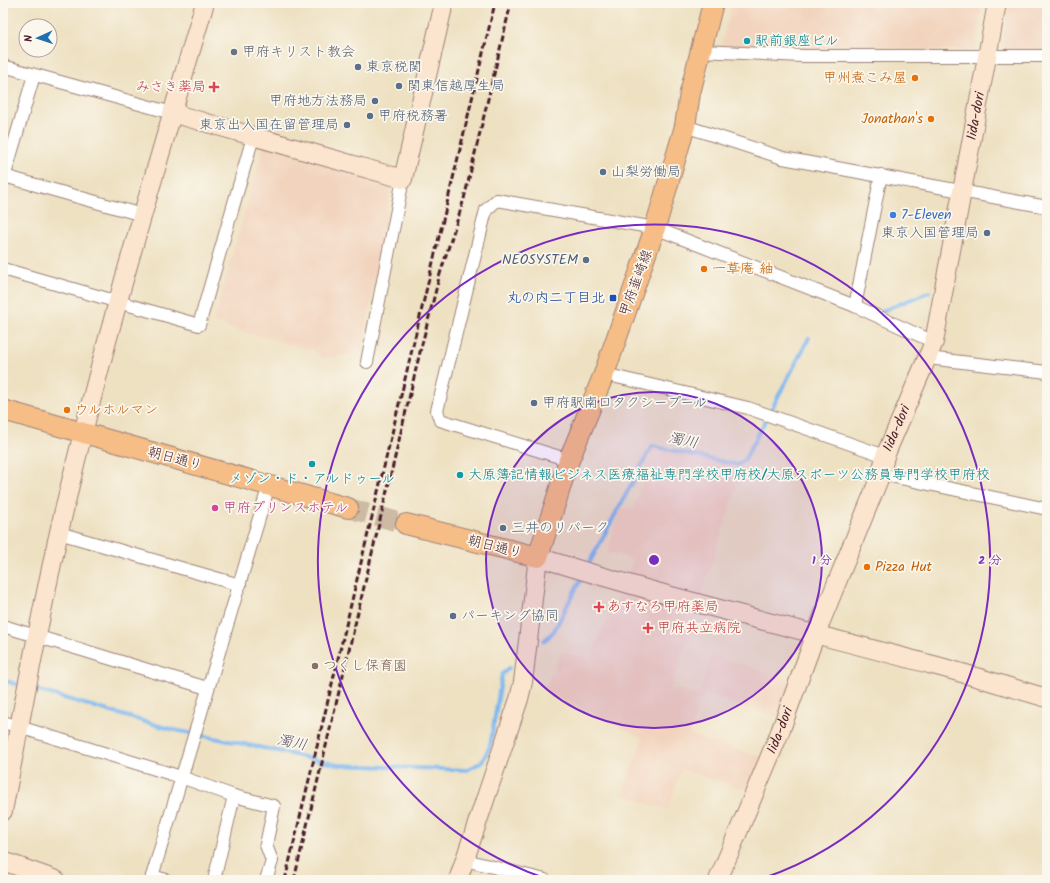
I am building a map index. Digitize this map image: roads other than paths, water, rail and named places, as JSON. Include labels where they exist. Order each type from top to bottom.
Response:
[{"type":"main road","name":"甲府韮崎線","points":[[538,557],[570,460],[604,374],[655,228],[685,126],[690,93],[713,3]]},
{"type":"main road","name":"朝日通り","points":[[3,410],[83,434],[348,508]]},
{"type":"main road","name":"朝日通り","points":[[406,524],[538,557]]},
{"type":"street","points":[[3,811],[11,724],[38,637],[58,533],[116,302],[205,3]]},
{"type":"street","points":[[367,362],[403,179],[444,3]]},
{"type":"street","name":"Iida-dori","points":[[718,880],[780,732],[815,636],[881,474],[885,456],[931,350],[997,3]]},
{"type":"street","points":[[701,51],[802,56],[1047,56]]},
{"type":"street","points":[[3,66],[403,179]]},
{"type":"street","points":[[34,75],[4,178],[142,215]]},
{"type":"street","points":[[685,126],[783,158],[1047,206]]},
{"type":"street","points":[[3,269],[199,325],[253,137]]},
{"type":"street","points":[[855,306],[880,175]]},
{"type":"street","points":[[570,460],[440,420],[437,411],[486,210],[497,200],[655,228],[855,306],[931,350],[1047,372]]},
{"type":"street","points":[[604,374],[748,408],[885,456]]},
{"type":"street","points":[[881,474],[1047,509]]},
{"type":"street","points":[[166,880],[151,878],[269,486]]},
{"type":"street","points":[[58,533],[240,585]]},
{"type":"street","points":[[458,880],[519,699],[523,682],[538,557],[594,575],[815,636],[934,666],[1047,698]]},
{"type":"street","points":[[3,626],[207,688]]},
{"type":"street","points":[[11,724],[181,777],[234,796],[274,806],[266,845],[272,862],[266,880]]},
{"type":"street","points":[[214,880],[234,796]]},
{"type":"street","points":[[464,860],[546,880]]},
{"type":"street","points":[[3,861],[56,880]]},
{"type":"waterway","name":"濁川","points":[[877,313],[929,292]]},
{"type":"waterway","name":"濁川","points":[[587,567],[652,446],[738,465],[745,459],[809,338]]},
{"type":"waterway","name":"濁川","points":[[544,641],[554,631],[583,575]]},
{"type":"waterway","name":"濁川","points":[[30,688],[170,729],[338,765],[467,770],[482,762],[490,746],[502,674],[509,668]]},
{"type":"waterway","name":"濁川","points":[[3,680],[22,686]]},
{"type":"tunnel","points":[[348,508],[406,524]]},
{"type":"railway","points":[[285,880],[495,3]]},
{"type":"railway","points":[[294,880],[421,348],[440,274],[464,199],[511,3]]},
{"type":"place","name":"駅前銀座ビル","points":[[747,41]]},
{"type":"place","name":"甲府キリスト教会","points":[[234,52]]},
{"type":"place","name":"東京税関","points":[[358,67]]},
{"type":"place","name":"甲州煮こみ屋","points":[[915,78]]},
{"type":"place","name":"関東信越厚生局","points":[[399,86]]},
{"type":"place","name":"みさき薬局","points":[[214,87]]},
{"type":"place","name":"甲府地方法務局","points":[[375,101]]},
{"type":"place","name":"甲府税務署","points":[[370,116]]},
{"type":"place","name":"Jonathan's","points":[[931,119]]},
{"type":"place","name":"東京出入国在留管理局","points":[[347,125]]},
{"type":"place","name":"山梨労働局","points":[[603,172]]},
{"type":"place","name":"7-Eleven","points":[[893,215]]},
{"type":"place","name":"東京入国管理局","points":[[987,233]]},
{"type":"place","name":"NEOSYSTEM","points":[[586,260]]},
{"type":"place","name":"一草庵 紬","points":[[704,269]]},
{"type":"place","name":"丸の内二丁目北","points":[[613,298]]},
{"type":"place","name":"甲府駅南口タクシープール","points":[[534,403]]},
{"type":"place","name":"ウルホルマン","points":[[67,410]]},
{"type":"place","name":"メゾン・ド・アルドゥール","points":[[312,464]]},
{"type":"place","name":"大原簿記情報ビジネス医療福祉専門学校甲府校/大原スポーツ公務員専門学校甲府校","points":[[460,475]]},
{"type":"place","name":"甲府プリンスホテル","points":[[215,508]]},
{"type":"place","name":"三井のリパーク","points":[[503,528]]},
{"type":"place","name":"Pizza Hut","points":[[867,567]]},
{"type":"place","name":"あすなろ甲府薬局","points":[[599,607]]},
{"type":"place","name":"パーキング協同","points":[[453,616]]},
{"type":"place","name":"甲府共立病院","points":[[648,628]]},
{"type":"place","name":"つくし保育園","points":[[315,666]]}]
